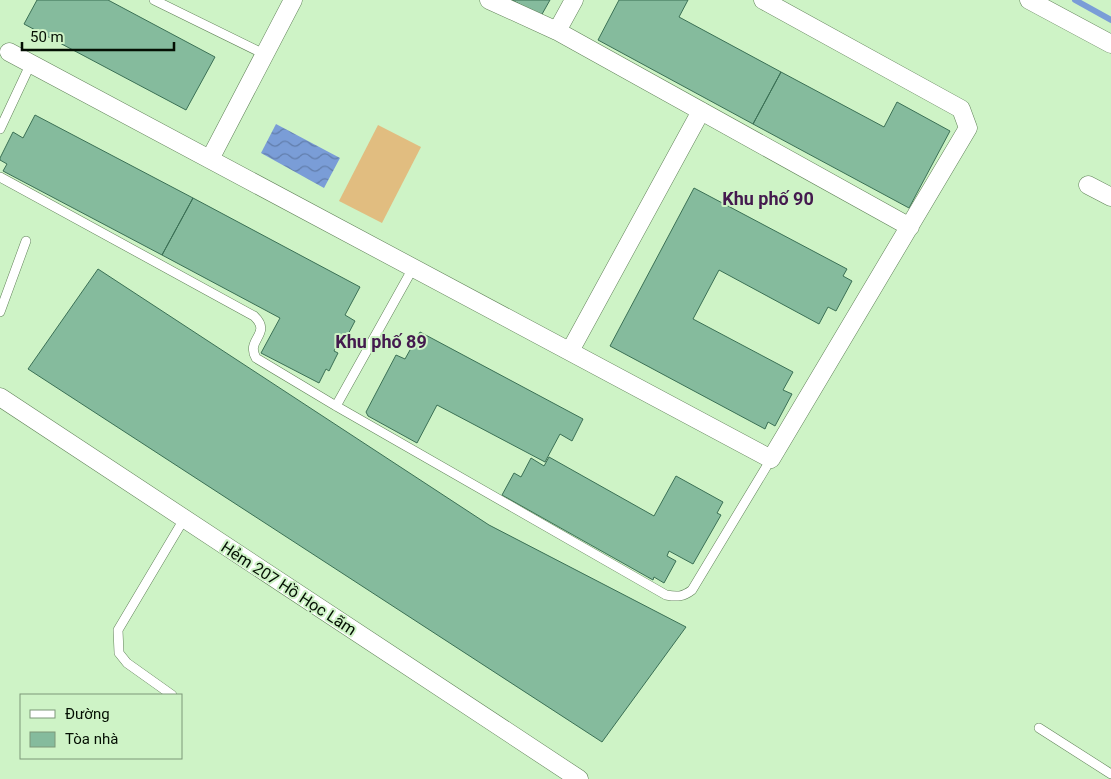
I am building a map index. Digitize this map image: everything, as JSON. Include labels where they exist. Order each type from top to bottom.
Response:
[{"type":"street","points":[[210,159],[293,0]]},
{"type":"street","points":[[489,0],[557,31],[910,227]]},
{"type":"street","points":[[557,31],[574,0]]},
{"type":"street","points":[[9,52],[771,459],[968,128],[961,109],[763,0]]},
{"type":"street","points":[[1029,0],[1111,44]]},
{"type":"street","points":[[570,351],[701,111]]},
{"type":"street","points":[[1088,185],[1111,197]]},
{"type":"street","name":"Hẻm 207 Hồ Học Lãm","points":[[0,397],[579,779]]},
{"type":"lane","points":[[154,0],[264,54]]},
{"type":"lane","points":[[0,129],[31,63]]},
{"type":"lane","points":[[0,177],[254,316],[260,322],[262,329],[253,347],[253,353],[256,358],[336,406],[666,595],[676,597],[685,595],[692,590],[771,459]]},
{"type":"lane","points":[[0,312],[26,241]]},
{"type":"lane","points":[[336,406],[413,268]]},
{"type":"lane","points":[[171,694],[127,663],[118,653],[117,642],[118,630],[184,519]]},
{"type":"lane","points":[[1039,728],[1111,774]]},
{"type":"shaded area","points":[[378,125],[421,147],[382,223],[339,201]]},
{"type":"water","points":[[276,124],[340,158],[324,188],[261,153]]},
{"type":"building","points":[[37,0],[108,0],[215,57],[186,110],[24,24]]},
{"type":"building","points":[[512,0],[550,0],[541,16]]},
{"type":"building","points":[[619,0],[688,0],[679,17],[781,72],[753,124],[598,40]]},
{"type":"building","points":[[781,72],[884,127],[897,102],[950,131],[909,208],[753,124]]},
{"type":"building","points":[[35,115],[193,198],[162,255],[3,171],[7,164],[0,160],[0,158],[13,132],[23,138]]},
{"type":"building","points":[[694,188],[847,269],[843,276],[852,281],[836,311],[828,307],[819,324],[719,270],[693,319],[793,372],[783,390],[792,394],[775,426],[768,422],[765,429],[610,346]]},
{"type":"building","points":[[193,198],[360,287],[345,315],[355,321],[344,342],[339,340],[334,351],[338,353],[329,371],[326,369],[319,383],[261,353],[280,318],[162,255]]},
{"type":"building","points":[[98,269],[489,525],[686,627],[602,742],[28,369]]},
{"type":"building","points":[[420,332],[583,419],[572,441],[560,434],[545,462],[437,405],[417,443],[368,416],[366,412],[396,355],[405,359]]},
{"type":"building","points":[[549,457],[654,516],[676,476],[723,502],[717,513],[721,515],[693,564],[669,551],[667,556],[676,561],[664,583],[654,577],[653,580],[502,495],[514,473],[521,477],[531,458],[544,466]]},
{"type":"waterway","points":[[1075,0],[1111,20]]},
{"type":"district","name":"Khu phố 90","points":[[768,199]]},
{"type":"district","name":"Khu phố 89","points":[[381,342]]}]
